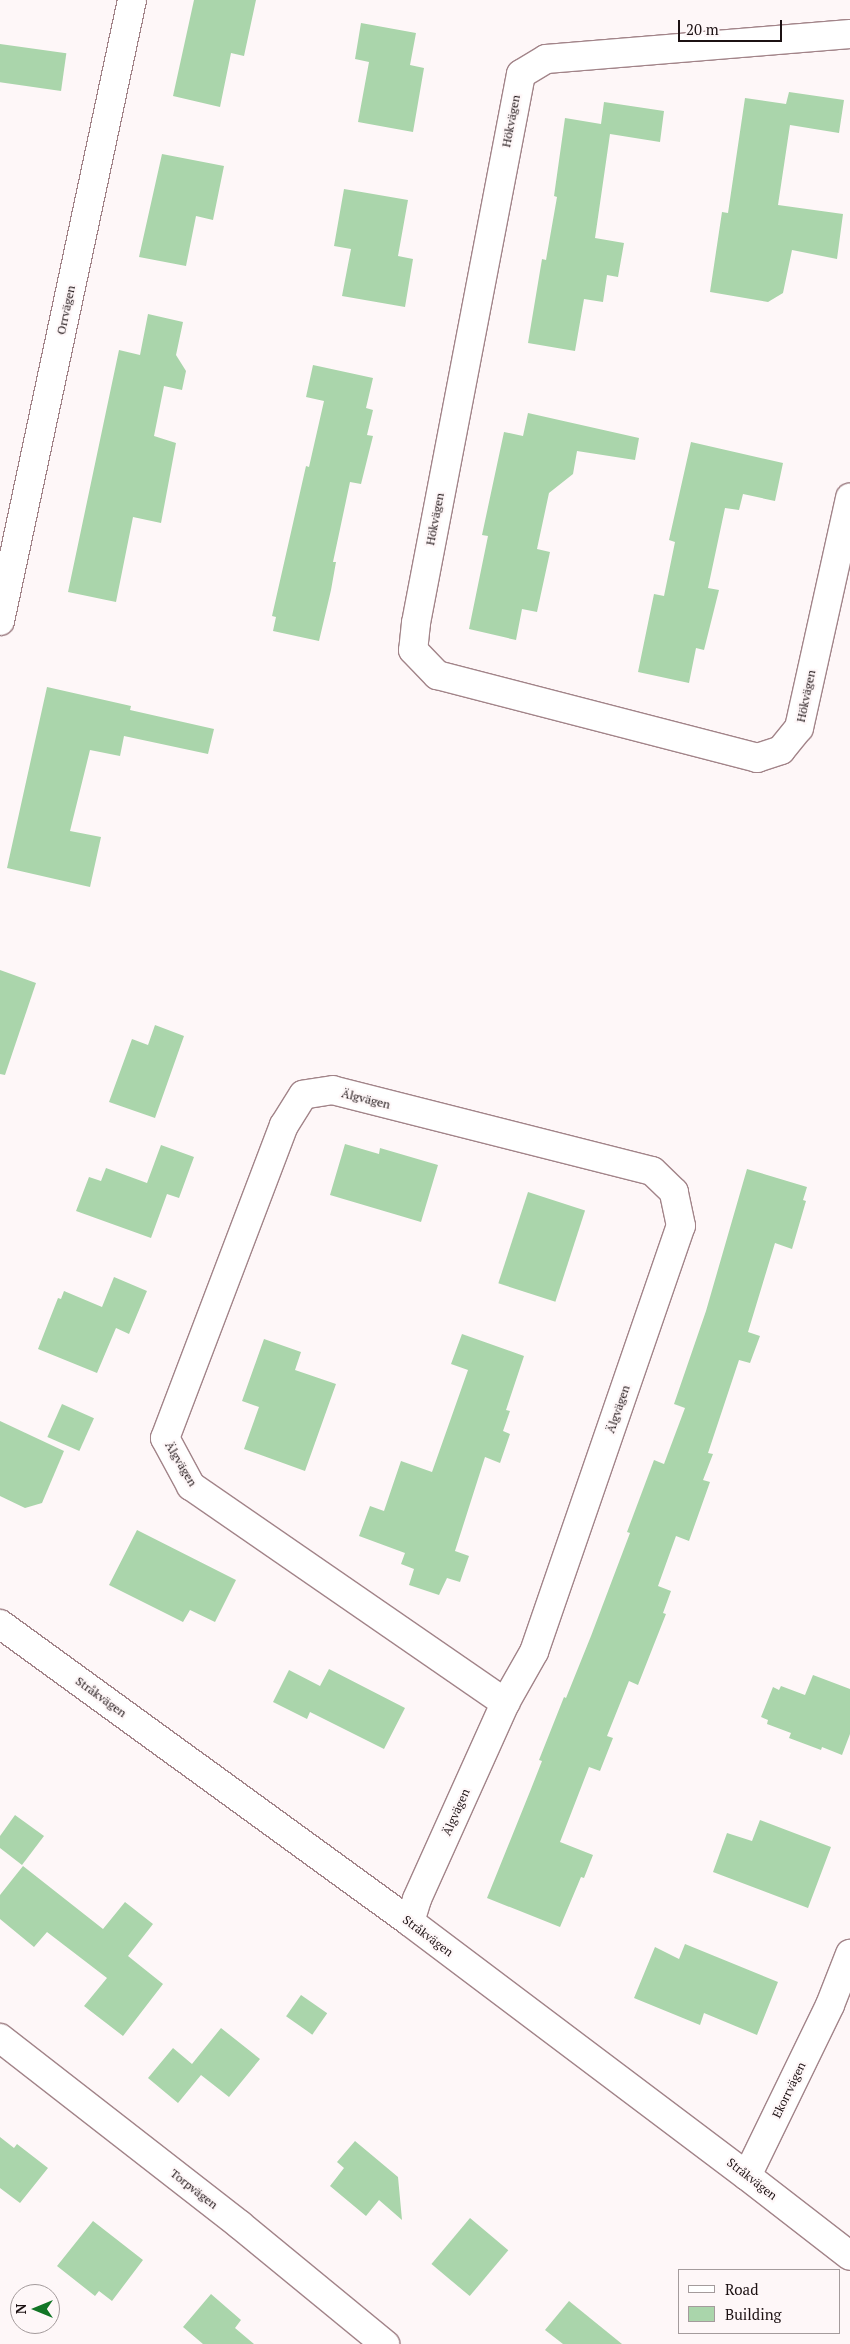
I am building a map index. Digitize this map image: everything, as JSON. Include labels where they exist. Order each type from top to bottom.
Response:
[{"type":"street","name":"Orrvägen","points":[[0,621],[132,0]]},
{"type":"street","name":"Hökvägen","points":[[850,34],[546,59],[521,74],[416,623],[413,650],[437,675],[757,758],[781,750],[799,728],[850,498]]},
{"type":"street","name":"Älgvägen","points":[[410,1922],[417,1899],[505,1703],[534,1652],[681,1226],[674,1192],[652,1171],[333,1090],[303,1095],[284,1125],[165,1438],[191,1486],[505,1703]]},
{"type":"street","name":"Stråkvägen","points":[[0,1624],[410,1922],[748,2176],[850,2256]]},
{"type":"street","name":"Ekorrvägen","points":[[748,2176],[840,2008],[850,1954]]},
{"type":"street","name":"Torpvägen","points":[[0,2038],[240,2225],[385,2344]]},
{"type":"building","points":[[194,0],[256,0],[244,56],[231,53],[220,107],[173,96]]},
{"type":"building","points":[[361,23],[416,33],[410,65],[424,68],[413,132],[358,122],[369,62],[355,59]]},
{"type":"building","points":[[0,44],[66,53],[61,91],[0,82]]},
{"type":"building","points":[[789,92],[844,100],[839,133],[790,125],[778,205],[843,214],[837,259],[792,250],[783,293],[768,302],[710,292],[722,212],[728,213],[745,98],[786,104]]},
{"type":"building","points":[[604,102],[664,111],[660,142],[610,134],[595,238],[624,243],[618,277],[607,275],[603,302],[584,299],[575,351],[528,343],[542,259],[546,260],[557,197],[554,196],[565,118],[601,124]]},
{"type":"building","points":[[162,154],[224,166],[213,220],[196,216],[186,266],[139,257]]},
{"type":"building","points":[[344,189],[408,200],[398,256],[413,259],[405,307],[342,296],[351,249],[334,246]]},
{"type":"building","points":[[148,314],[183,322],[176,355],[186,371],[182,390],[164,386],[154,436],[176,443],[161,523],[133,517],[116,602],[68,592],[119,350],[140,355]]},
{"type":"building","points":[[313,365],[373,378],[366,408],[373,410],[367,435],[373,436],[361,484],[350,482],[333,562],[336,562],[331,590],[319,641],[273,631],[276,617],[272,616],[306,466],[309,467],[324,401],[306,397]]},
{"type":"building","points":[[528,413],[639,438],[635,460],[577,451],[573,474],[549,493],[537,549],[550,552],[537,612],[522,609],[516,640],[469,629],[488,536],[482,535],[504,432],[523,436]]},
{"type":"building","points":[[691,442],[783,463],[775,501],[743,494],[739,510],[725,508],[708,588],[719,590],[704,650],[696,648],[689,683],[638,672],[654,594],[664,596],[675,542],[669,540]]},
{"type":"building","points":[[47,687],[131,706],[130,710],[214,729],[208,754],[124,736],[120,756],[90,750],[70,831],[101,837],[90,887],[7,868]]},
{"type":"building","points":[[0,970],[36,983],[5,1075],[0,1074]]},
{"type":"building","points":[[155,1025],[184,1036],[155,1118],[109,1102],[132,1039],[148,1045]]},
{"type":"building","points":[[345,1144],[379,1154],[380,1148],[438,1165],[421,1222],[330,1195]]},
{"type":"building","points":[[161,1145],[194,1157],[179,1198],[167,1194],[151,1238],[76,1211],[89,1177],[101,1181],[106,1168],[147,1183]]},
{"type":"building","points":[[747,1169],[807,1187],[803,1200],[806,1201],[792,1249],[775,1243],[748,1332],[760,1336],[750,1363],[739,1360],[708,1453],[713,1454],[703,1480],[710,1482],[689,1541],[676,1536],[658,1586],[671,1591],[663,1613],[666,1614],[638,1685],[629,1681],[607,1736],[613,1738],[600,1771],[589,1767],[560,1842],[593,1855],[584,1878],[581,1877],[560,1927],[487,1898],[542,1761],[539,1760],[564,1697],[566,1698],[591,1636],[630,1533],[627,1532],[654,1460],[664,1464],[685,1408],[674,1404],[706,1311]]},
{"type":"building","points":[[528,1192],[585,1211],[555,1302],[498,1283]]},
{"type":"building","points":[[114,1277],[147,1291],[129,1334],[116,1328],[97,1373],[38,1349],[58,1298],[61,1299],[64,1291],[102,1307]]},
{"type":"building","points":[[462,1334],[524,1356],[506,1410],[510,1411],[503,1431],[510,1434],[500,1463],[485,1457],[455,1551],[469,1556],[460,1582],[447,1578],[439,1595],[409,1585],[414,1569],[401,1564],[405,1553],[359,1536],[370,1506],[384,1511],[401,1461],[432,1472],[468,1370],[451,1364]]},
{"type":"building","points":[[264,1339],[301,1352],[295,1370],[336,1384],[305,1471],[244,1449],[259,1407],[242,1401]]},
{"type":"building","points":[[62,1404],[94,1418],[79,1451],[47,1437]]},
{"type":"building","points":[[0,1421],[64,1451],[42,1503],[25,1508],[0,1496]]},
{"type":"building","points":[[137,1530],[236,1580],[215,1622],[190,1610],[183,1622],[109,1585]]},
{"type":"building","points":[[329,1669],[405,1708],[384,1749],[310,1712],[307,1719],[273,1702],[289,1670],[320,1686]]},
{"type":"building","points":[[813,1675],[850,1689],[850,1734],[842,1755],[822,1747],[821,1750],[789,1738],[791,1733],[767,1724],[768,1720],[761,1717],[773,1687],[779,1690],[781,1686],[805,1695]]},
{"type":"building","points":[[15,1815],[44,1836],[22,1865],[0,1848],[0,1836]]},
{"type":"building","points":[[760,1820],[831,1847],[808,1908],[713,1872],[727,1833],[752,1841]]},
{"type":"building","points":[[23,1866],[103,1929],[125,1902],[153,1924],[128,1956],[163,1984],[123,2036],[84,2006],[107,1978],[47,1932],[34,1947],[0,1919],[0,1895]]},
{"type":"building","points":[[685,1944],[778,1982],[757,2035],[704,2013],[700,2025],[634,1998],[655,1947],[679,1959]]},
{"type":"building","points":[[301,1995],[327,2013],[312,2035],[286,2016]]},
{"type":"building","points":[[221,2028],[260,2059],[229,2097],[201,2075],[178,2103],[148,2078],[173,2048],[192,2064]]},
{"type":"building","points":[[0,2137],[14,2148],[17,2144],[48,2168],[20,2203],[0,2188]]},
{"type":"building","points":[[355,2141],[398,2177],[402,2220],[379,2200],[366,2216],[330,2186],[344,2168],[337,2162]]},
{"type":"building","points":[[470,2218],[508,2250],[470,2296],[431,2264]]},
{"type":"building","points":[[93,2221],[143,2260],[112,2301],[99,2291],[95,2296],[57,2266]]},
{"type":"building","points":[[211,2294],[241,2320],[235,2328],[254,2344],[203,2344],[183,2327]]},
{"type":"building","points":[[569,2301],[622,2344],[563,2344],[545,2330]]}]
